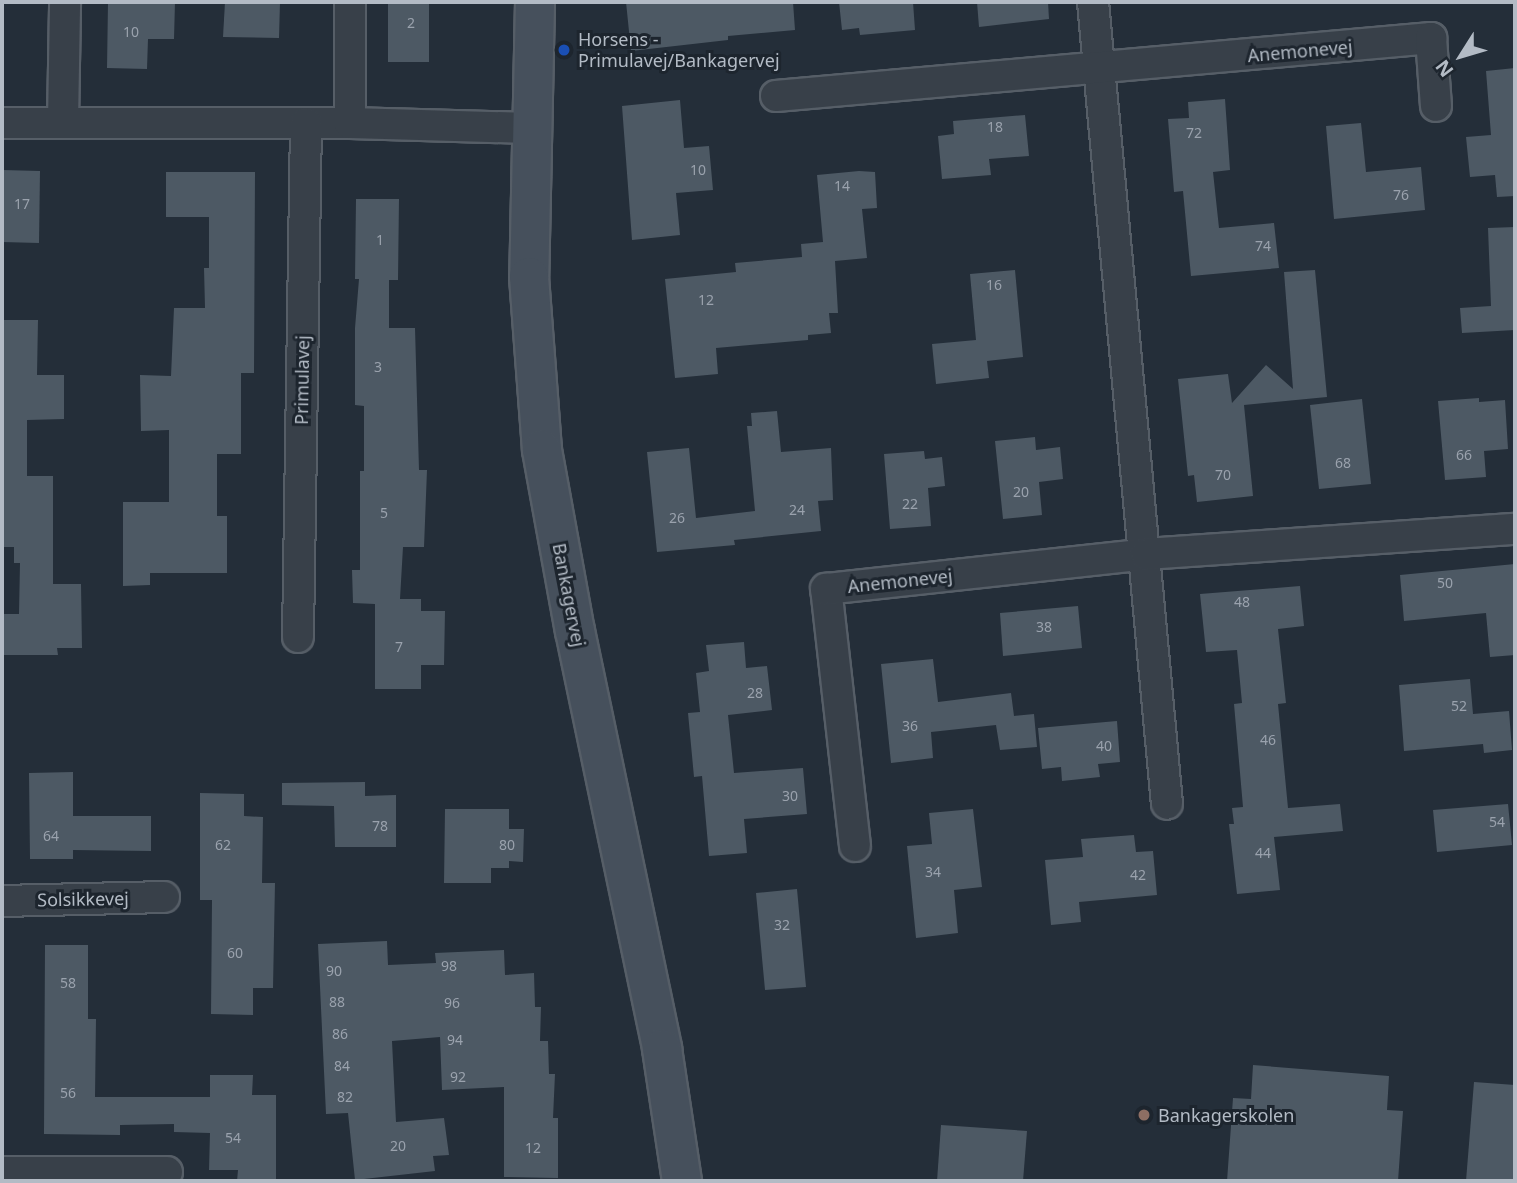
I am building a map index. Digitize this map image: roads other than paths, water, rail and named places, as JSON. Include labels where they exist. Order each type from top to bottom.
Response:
[{"type":"street","points":[[63,122],[65,2]]},
{"type":"street","points":[[350,123],[351,2]]},
{"type":"street","name":"Bankagervej","points":[[536,2],[530,128],[529,277],[542,450],[575,631],[662,1049],[682,1181]]},
{"type":"street","points":[[1093,2],[1167,804]]},
{"type":"street","name":"Anemonevej","points":[[776,96],[1432,38],[1436,106]]},
{"type":"street","points":[[2,123],[350,123],[530,128]]},
{"type":"street","name":"Primulavej","points":[[298,637],[306,123]]},
{"type":"street","name":"Anemonevej","points":[[855,846],[826,589],[1146,554],[1515,528]]},
{"type":"street","name":"Solsikkevej","points":[[2,901],[164,898]]},
{"type":"street","points":[[2,1172],[167,1172]]},
{"type":"place","name":"Horsens - Primulavej/Bankagervej","points":[[564,50]]},
{"type":"place","name":"Bankagerskolen","points":[[1144,1115]]}]
